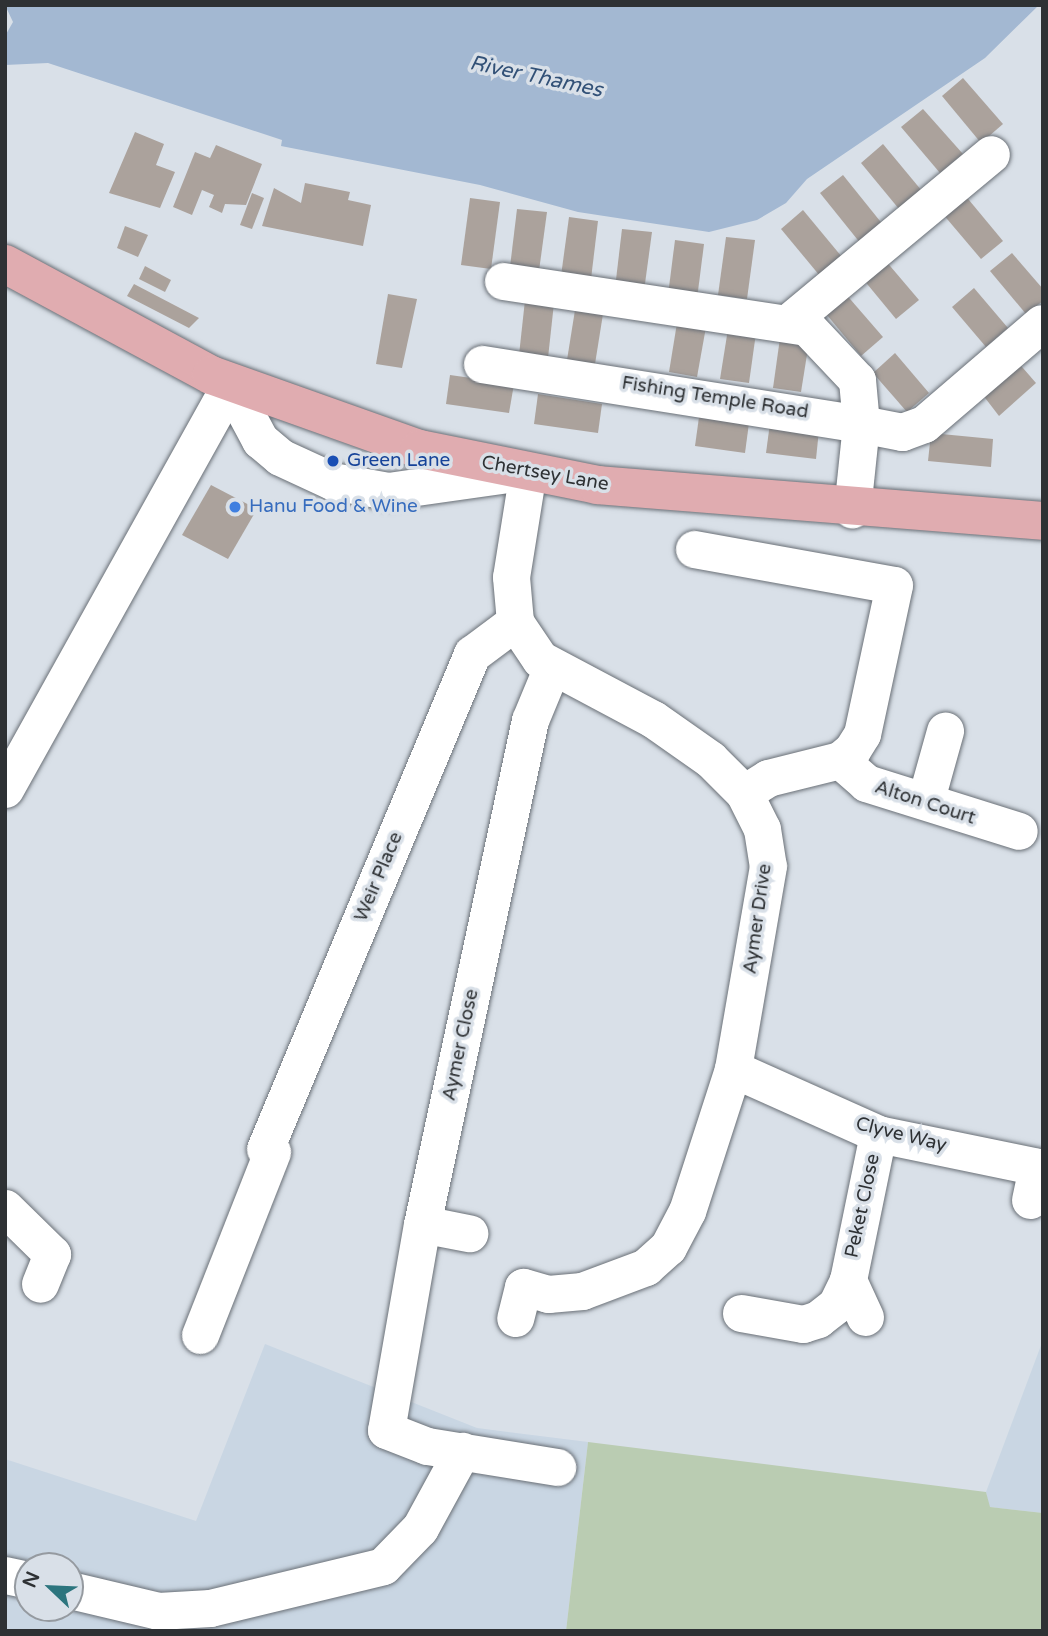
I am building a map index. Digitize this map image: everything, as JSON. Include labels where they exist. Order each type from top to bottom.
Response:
[{"type":"main road","name":"Chertsey Lane","points":[[5,264],[230,384],[408,446],[597,485],[852,510],[1043,521]]},
{"type":"street","points":[[790,321],[991,154]]},
{"type":"street","points":[[503,281],[790,321],[824,340],[857,380],[861,424],[852,510]]},
{"type":"street","name":"Fishing Temple Road","points":[[482,364],[902,432],[923,424],[1042,323]]},
{"type":"street","points":[[230,384],[260,440],[280,457],[332,481],[388,491],[528,471],[511,577],[515,622]]},
{"type":"street","points":[[5,789],[230,384]]},
{"type":"street","points":[[694,549],[894,585],[862,734],[840,761],[768,778],[744,793]]},
{"type":"street","name":"Aymer Drive","points":[[515,622],[546,683],[653,719],[710,759],[744,793],[762,829],[768,866],[733,1069],[687,1211],[668,1247],[646,1267],[582,1292],[548,1294],[523,1287],[515,1318]]},
{"type":"street","name":"Weir Place","points":[[200,1335],[266,1149],[472,654],[515,622]]},
{"type":"street","name":"Aymer Close","points":[[447,1235],[546,683]]},
{"type":"street","name":"Aymer Close","points":[[462,1451],[386,1430],[388,1393],[530,720],[546,683]]},
{"type":"street","points":[[926,799],[945,731]]},
{"type":"street","name":"Alton Court","points":[[840,761],[866,783],[926,799],[943,812],[1019,831]]},
{"type":"street","name":"Clyve Way","points":[[733,1069],[878,1134],[1037,1178]]},
{"type":"street","name":"Peket Close","points":[[865,1317],[848,1280],[878,1134]]},
{"type":"street","points":[[5,1208],[52,1254],[40,1284]]},
{"type":"street","points":[[741,1312],[803,1324],[818,1319],[836,1305],[848,1280]]},
{"type":"street","points":[[84,1593],[158,1611],[243,1604],[383,1566],[420,1528],[462,1451],[557,1467]]},
{"type":"shaded area","points":[[1043,1340],[1043,1513],[989,1507],[986,1492]]},
{"type":"shaded area","points":[[265,1344],[477,1428],[588,1442],[566,1631],[5,1631],[5,1459],[196,1521]]},
{"type":"green space","points":[[588,1442],[986,1492],[990,1507],[1043,1513],[1043,1631],[566,1631]]},
{"type":"water","name":"River Thames","points":[[5,5],[1039,5],[985,58],[807,179],[786,203],[757,220],[709,232],[578,212],[480,185],[281,146],[282,140],[48,63],[5,65],[5,36],[13,22]]},
{"type":"building","points":[[963,78],[1003,124],[981,143],[942,96]]},
{"type":"building","points":[[923,109],[963,154],[940,173],[901,127]]},
{"type":"building","points":[[135,132],[164,144],[156,165],[175,172],[160,208],[109,193]]},
{"type":"building","points":[[883,144],[922,191],[899,209],[861,163]]},
{"type":"building","points":[[216,145],[262,164],[246,205],[225,204],[222,213],[209,207],[214,195],[202,190],[192,215],[173,207],[195,152],[210,158]]},
{"type":"building","points":[[843,175],[884,226],[861,244],[820,193]]},
{"type":"building","points":[[305,183],[350,192],[348,200],[371,205],[363,246],[262,226],[274,188],[301,203]]},
{"type":"building","points":[[252,193],[264,198],[252,229],[240,225]]},
{"type":"building","points":[[964,194],[1003,241],[981,259],[942,213]]},
{"type":"building","points":[[470,198],[500,202],[491,269],[461,265]]},
{"type":"building","points":[[517,209],[547,212],[539,271],[510,267]]},
{"type":"building","points":[[803,210],[842,257],[820,276],[781,229]]},
{"type":"building","points":[[569,217],[598,221],[591,279],[561,276]]},
{"type":"building","points":[[125,226],[148,235],[138,257],[117,248]]},
{"type":"building","points":[[622,229],[652,232],[644,291],[615,288]]},
{"type":"building","points":[[726,237],[755,240],[747,299],[718,295]]},
{"type":"building","points":[[675,240],[704,244],[697,299],[668,295]]},
{"type":"building","points":[[1012,253],[1043,289],[1043,301],[1026,314],[990,271]]},
{"type":"building","points":[[885,260],[919,300],[896,319],[863,279]]},
{"type":"building","points":[[145,266],[171,280],[165,292],[139,279]]},
{"type":"building","points":[[134,284],[199,318],[189,328],[127,296]]},
{"type":"building","points":[[974,288],[1008,328],[986,347],[952,307]]},
{"type":"building","points":[[844,292],[883,337],[861,356],[822,309]]},
{"type":"building","points":[[388,294],[417,299],[402,368],[376,364]]},
{"type":"building","points":[[525,300],[554,303],[548,358],[519,355]]},
{"type":"building","points":[[575,310],[603,314],[595,364],[567,360]]},
{"type":"building","points":[[677,323],[706,327],[697,377],[669,372]]},
{"type":"building","points":[[728,329],[756,333],[749,383],[720,379]]},
{"type":"building","points":[[780,338],[809,342],[801,392],[773,388]]},
{"type":"building","points":[[895,353],[929,393],[907,412],[873,373]]},
{"type":"building","points":[[1016,360],[1036,383],[999,416],[979,390]]},
{"type":"building","points":[[450,375],[514,384],[509,413],[446,404]]},
{"type":"building","points":[[538,394],[602,404],[598,433],[534,424]]},
{"type":"building","points":[[699,417],[749,423],[745,453],[695,446]]},
{"type":"building","points":[[770,423],[819,430],[816,459],[766,453]]},
{"type":"building","points":[[931,433],[993,439],[991,467],[928,461]]},
{"type":"building","points":[[211,485],[257,509],[228,559],[182,535]]},
{"type":"place","name":"Green Lane","points":[[333,461]]},
{"type":"place","name":"Hanu Food & Wine","points":[[235,507]]}]
